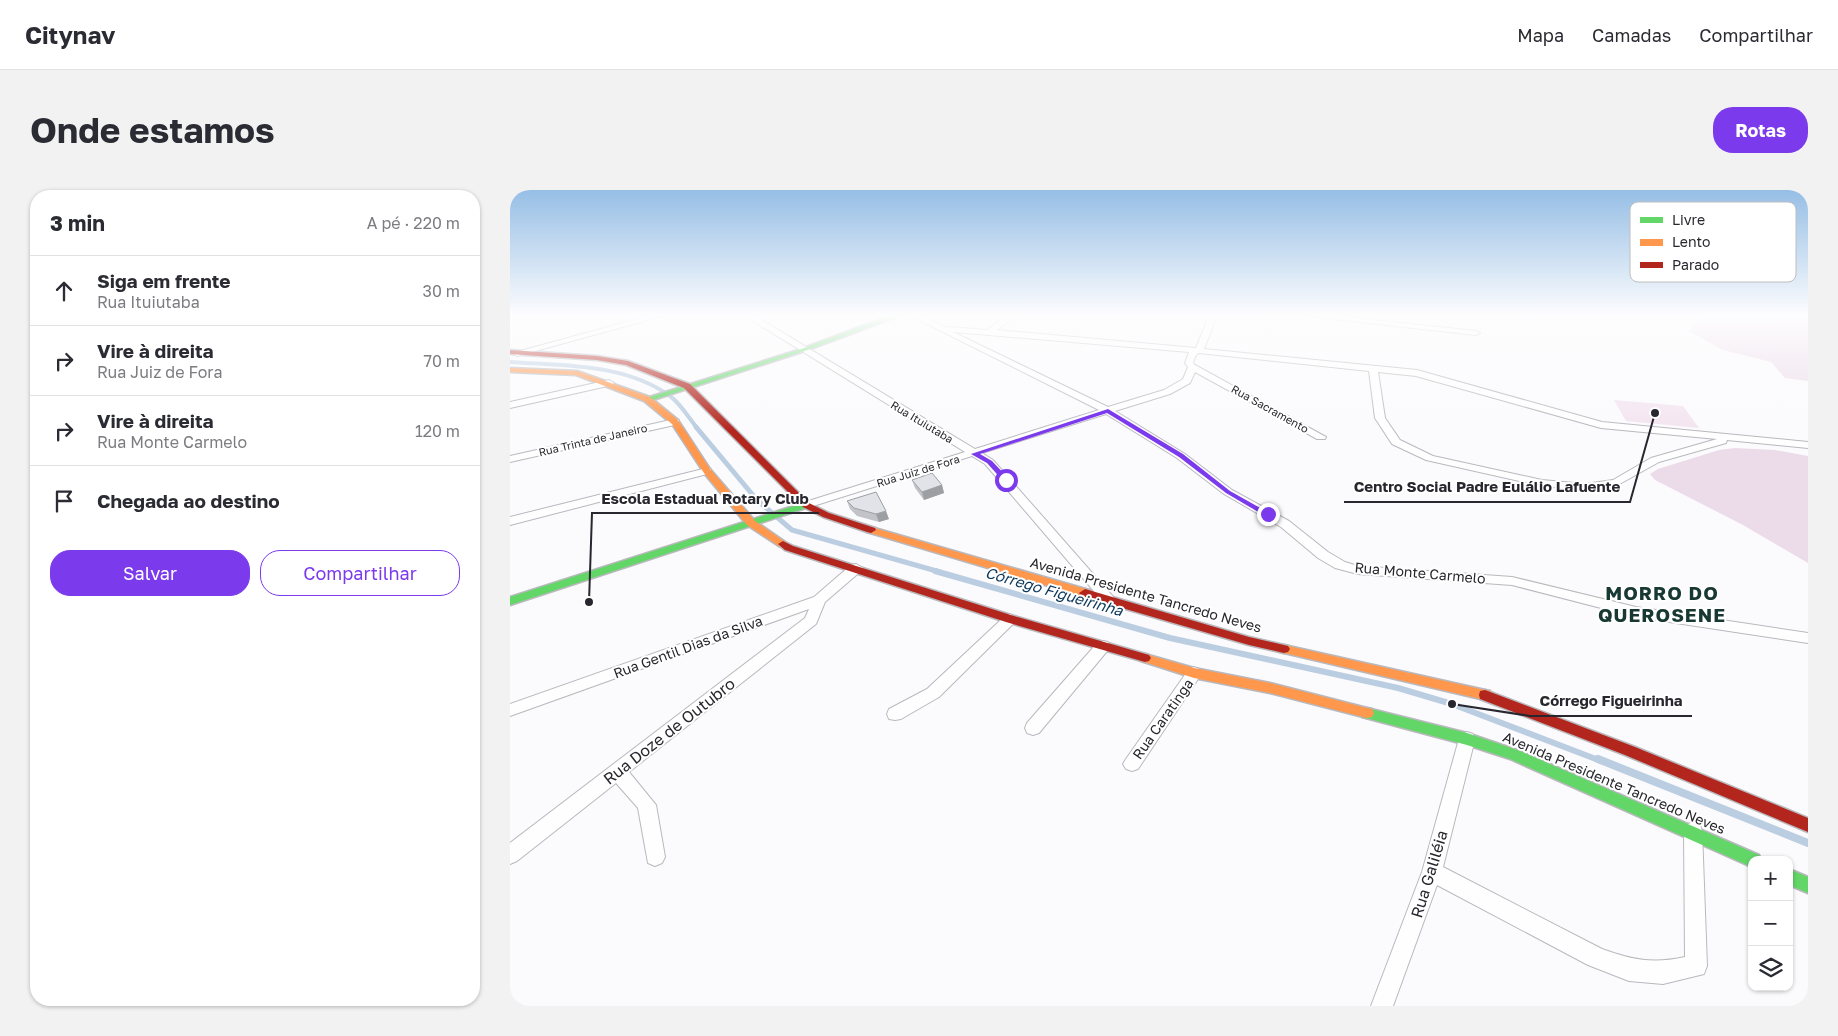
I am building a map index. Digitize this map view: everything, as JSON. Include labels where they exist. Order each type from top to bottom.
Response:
[{"type":"main road","name":"Avenida Presidente Tancredo Neves","points":[[542,354],[597,358],[628,363],[686,386],[806,505],[826,515],[868,530],[1249,641],[1491,696],[1630,750],[1808,825]]},
{"type":"main road","points":[[634,393],[773,354]]},
{"type":"main road","points":[[647,399],[778,354]]},
{"type":"main road","name":"Avenida Presidente Tancredo Neves","points":[[510,370],[577,374],[610,383],[647,399],[675,422],[707,471],[751,523],[789,548],[1010,619],[1194,673],[1270,688],[1467,739],[1515,754],[1748,858]]},
{"type":"main road","points":[[510,601],[806,505]]},
{"type":"main road","points":[[1793,879],[1808,885]]},
{"type":"street","name":"Rua Ituiutaba","points":[[811,354],[989,462],[1109,600]]},
{"type":"street","name":"Rua Monte Carmelo","points":[[993,354],[1108,411],[1181,456],[1228,492],[1285,524],[1323,556],[1340,565],[1358,570],[1479,577],[1512,582],[1636,612],[1808,638]]},
{"type":"street","name":"Rua Juiz de Fora","points":[[806,505],[974,454],[1167,392],[1187,381],[1192,367],[1189,363],[1192,354]]},
{"type":"street","points":[[1238,354],[1417,373],[1457,383],[1555,414],[1601,425],[1808,445]]},
{"type":"street","name":"Rua Sacramento","points":[[1192,367],[1321,437]]},
{"type":"street","points":[[1373,368],[1380,418],[1396,442],[1430,458],[1542,483],[1585,487],[1616,483],[1655,460],[1731,438]]},
{"type":"street","points":[[510,405],[610,383]]},
{"type":"street","name":"Rua Trinta de Janeiro","points":[[510,459],[675,422]]},
{"type":"street","points":[[510,521],[707,471]]},
{"type":"street","name":"Rua Gentil Dias da Silva","points":[[510,710],[819,600],[856,568]]},
{"type":"street","name":"Rua Doze de Outubro","points":[[510,855],[811,621],[819,600]]},
{"type":"street","points":[[895,714],[932,693],[964,665],[1010,619]]},
{"type":"street","points":[[1033,728],[1103,646]]},
{"type":"street","name":"Rua Caratinga","points":[[1132,764],[1194,673]]},
{"type":"street","name":"Rua Galiléia","points":[[1382,1006],[1432,872],[1467,739]]},
{"type":"street","points":[[617,771],[646,805],[655,857]]},
{"type":"street","points":[[1432,872],[1596,957],[1629,970],[1663,973],[1696,966],[1693,832]]},
{"type":"shaded area","points":[[1739,354],[1808,354],[1808,381],[1785,378],[1771,362]]},
{"type":"shaded area","points":[[1614,400],[1683,406],[1699,428],[1626,421]]},
{"type":"shaded area","points":[[1735,448],[1775,450],[1808,456],[1808,563],[1743,525],[1655,480],[1650,474],[1658,469],[1719,450]]},
{"type":"building","points":[[932,473],[942,485],[922,492],[912,480]]},
{"type":"building","points":[[876,492],[886,511],[876,514],[854,508],[847,501]]},
{"type":"waterway","name":"Córrego Figueirinha","points":[[510,362],[593,368],[633,377],[652,385],[674,399],[697,428]]},
{"type":"waterway","name":"Córrego Figueirinha","points":[[696,427],[757,500],[792,530],[940,572]]},
{"type":"waterway","name":"Córrego Figueirinha","points":[[935,571],[1170,638],[1398,688],[1452,704],[1601,761]]},
{"type":"waterway","name":"Córrego Figueirinha","points":[[1598,759],[1808,843]]},
{"type":"traffic: fast","points":[[647,399],[790,354]]},
{"type":"traffic: fast","points":[[510,601],[806,505]]},
{"type":"traffic: fast","points":[[1367,713],[1467,739],[1515,755],[1748,858]]},
{"type":"traffic: fast","points":[[1793,879],[1808,885]]},
{"type":"traffic: slow","points":[[510,370],[577,373],[647,399],[675,422],[707,471],[751,523],[783,544]]},
{"type":"traffic: slow","points":[[871,530],[1085,593]]},
{"type":"traffic: slow","points":[[1284,649],[1485,695]]},
{"type":"traffic: slow","points":[[1145,658],[1194,673],[1270,688],[1367,713]]},
{"type":"traffic: jam","points":[[540,354],[597,358],[628,363],[687,386],[806,505],[826,515],[871,530]]},
{"type":"traffic: jam","points":[[783,544],[789,548],[1010,619],[1145,658]]},
{"type":"traffic: jam","points":[[1085,593],[1249,641],[1284,649]]},
{"type":"traffic: jam","points":[[1485,695],[1630,751],[1808,825]]},
{"type":"place","name":"Centro Social Padre Eulálio Lafuente","points":[[1655,413]]},
{"type":"place","name":"Escola Estadual Rotary Club","points":[[589,602]]},
{"type":"place","name":"Córrego Figueirinha","points":[[1452,704]]},
{"type":"district","name":"MORRO DO QUEROSENE","points":[[1662,604]]},
{"type":"route","points":[[1006,480],[989,462],[974,454],[1108,411],[1181,456],[1228,492],[1268,514]]}]
